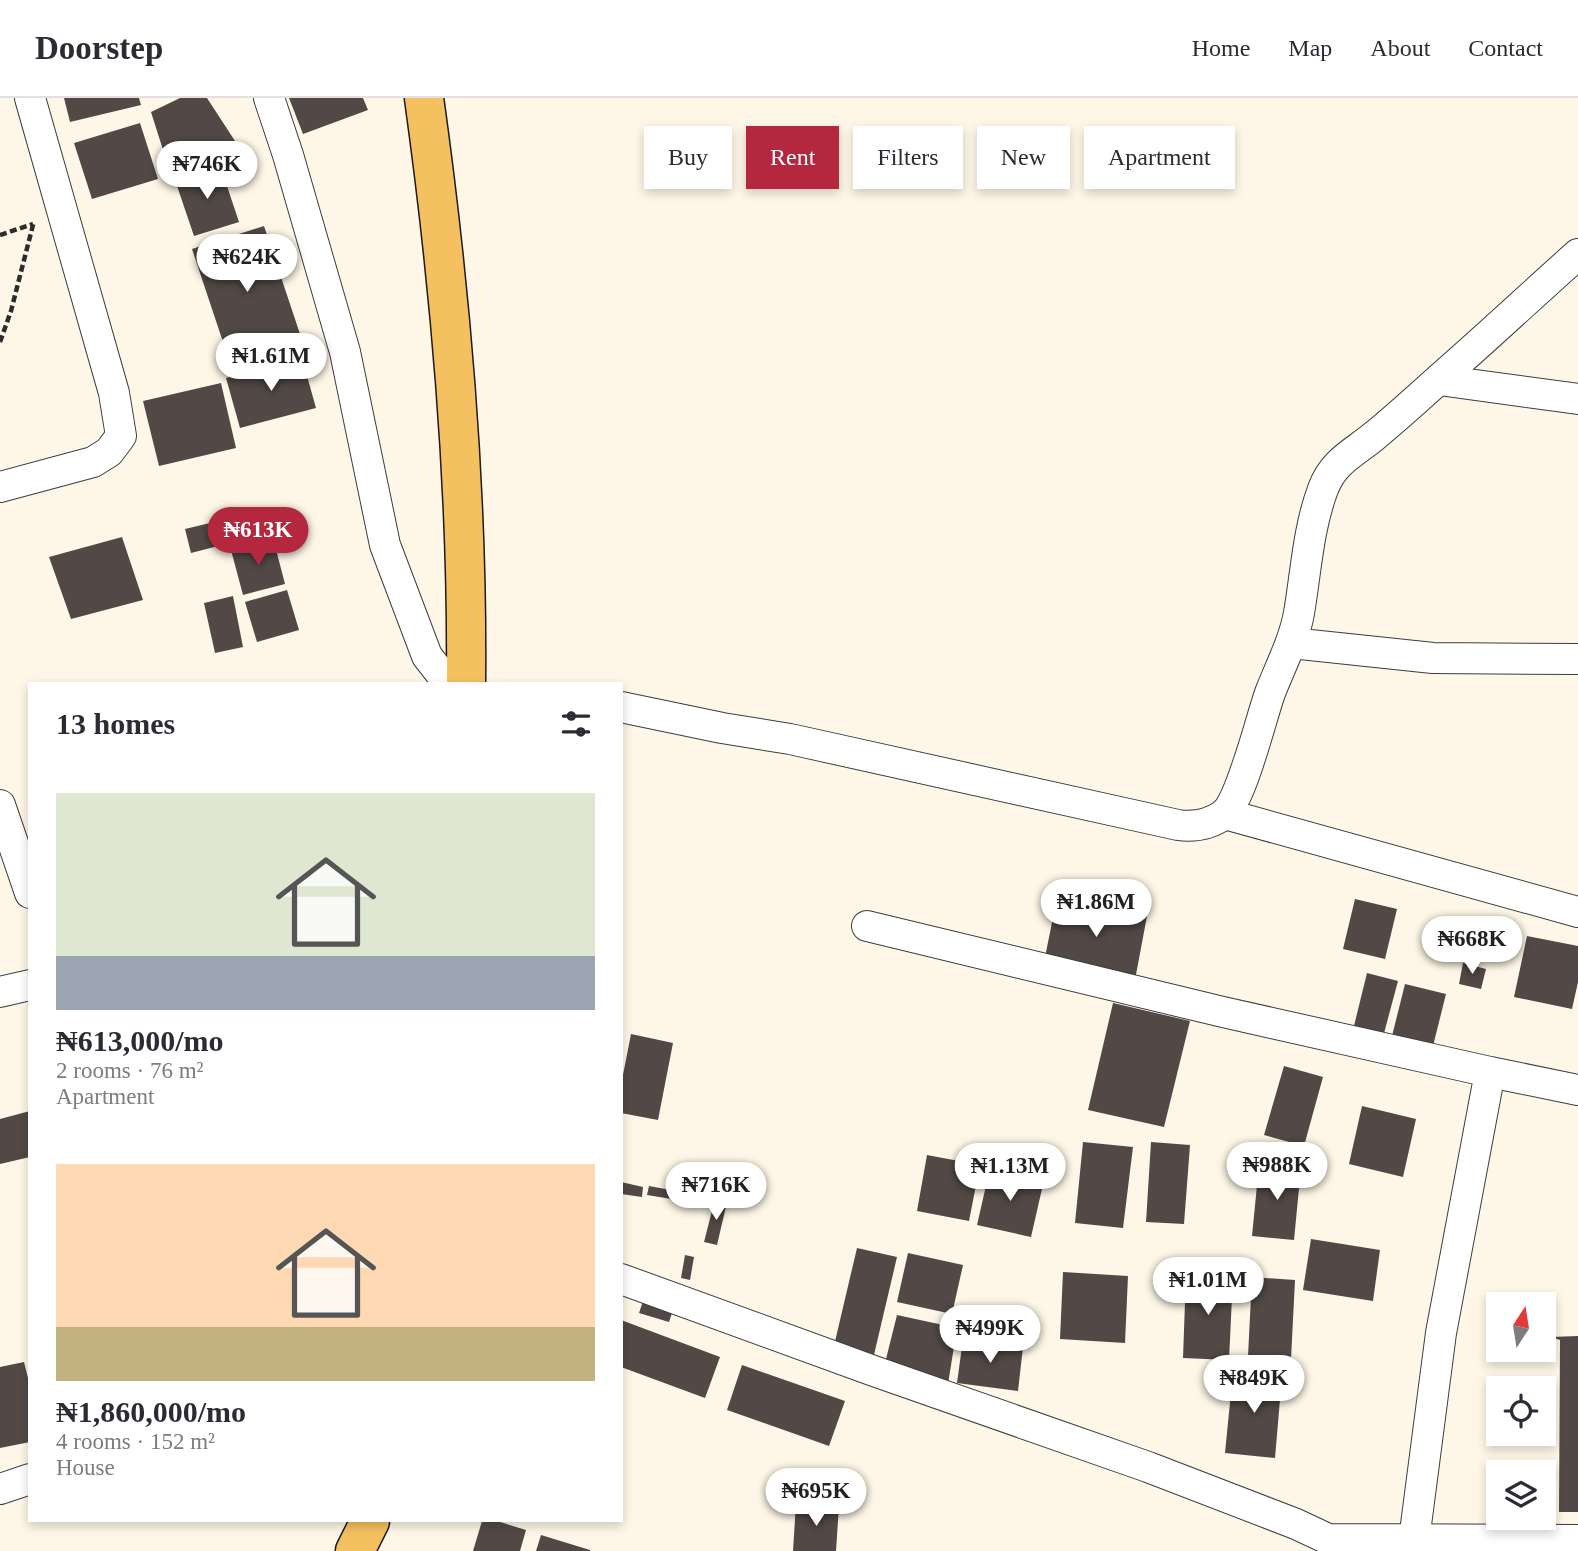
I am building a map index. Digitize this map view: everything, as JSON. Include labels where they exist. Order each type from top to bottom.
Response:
[{"type":"main road","points":[[424,98],[442,229],[460,448],[466,682]]},
{"type":"main road","points":[[355,1551],[370,1522]]},
{"type":"street","points":[[0,487],[93,462],[109,452],[121,436],[114,393],[30,98]]},
{"type":"street","points":[[269,98],[345,352],[385,545],[427,656],[447,682]]},
{"type":"street","points":[[623,708],[790,739],[1178,825],[1190,827],[1206,824],[1225,814],[1242,782],[1269,695],[1291,643],[1299,615],[1313,523],[1331,471],[1344,457],[1372,438],[1439,380],[1578,254]]},
{"type":"street","points":[[1439,380],[1578,399]]},
{"type":"street","points":[[1291,643],[1433,658],[1578,659]]},
{"type":"street","points":[[0,804],[28,887]]},
{"type":"street","points":[[1225,814],[1578,912]]},
{"type":"street","points":[[867,926],[1223,1012],[1578,1090]]},
{"type":"street","points":[[0,992],[28,985]]},
{"type":"street","points":[[1413,1540],[1441,1334],[1490,1072]]},
{"type":"street","points":[[623,1280],[871,1370],[1148,1466],[1296,1524],[1333,1545],[1413,1540],[1578,1540]]},
{"type":"street","points":[[0,1489],[28,1480]]},
{"type":"path","points":[[0,342],[11,311],[37,200],[55,185]]},
{"type":"path","points":[[0,235],[33,224]]},
{"type":"building","points":[[64,98],[139,98],[141,105],[70,122]]},
{"type":"building","points":[[180,98],[207,98],[235,141],[170,172],[151,112]]},
{"type":"building","points":[[289,98],[363,98],[368,110],[303,134]]},
{"type":"building","points":[[140,123],[158,179],[92,199],[74,143]]},
{"type":"building","points":[[220,165],[239,222],[194,236],[175,180]]},
{"type":"building","points":[[264,226],[302,340],[230,363],[192,249]]},
{"type":"building","points":[[302,358],[316,408],[240,428],[226,378]]},
{"type":"building","points":[[221,383],[236,448],[159,466],[143,401]]},
{"type":"building","points":[[264,510],[269,533],[191,553],[185,529]]},
{"type":"building","points":[[122,537],[143,600],[71,619],[49,557]]},
{"type":"building","points":[[273,538],[285,584],[243,595],[231,550]]},
{"type":"building","points":[[287,590],[299,630],[257,642],[245,602]]},
{"type":"building","points":[[233,596],[243,647],[215,653],[204,603]]},
{"type":"building","points":[[1057,898],[1147,916],[1135,980],[1044,962]]},
{"type":"building","points":[[1355,899],[1397,909],[1385,959],[1343,949]]},
{"type":"building","points":[[1527,936],[1578,946],[1578,982],[1572,1009],[1514,997]]},
{"type":"building","points":[[1463,963],[1486,969],[1481,989],[1459,984]]},
{"type":"building","points":[[1367,973],[1398,981],[1383,1037],[1353,1030]]},
{"type":"building","points":[[1405,984],[1446,994],[1432,1050],[1391,1040]]},
{"type":"building","points":[[1113,1003],[1190,1021],[1164,1127],[1088,1110]]},
{"type":"building","points":[[631,1034],[673,1043],[658,1120],[623,1113],[623,1075]]},
{"type":"building","points":[[1284,1066],[1323,1077],[1304,1146],[1264,1135]]},
{"type":"building","points":[[1362,1106],[1416,1119],[1403,1177],[1349,1164]]},
{"type":"building","points":[[28,1112],[28,1157],[0,1164],[0,1119]]},
{"type":"building","points":[[1083,1142],[1133,1147],[1123,1228],[1075,1223]]},
{"type":"building","points":[[1151,1142],[1190,1145],[1184,1224],[1146,1222]]},
{"type":"building","points":[[927,1155],[980,1165],[969,1221],[917,1211]]},
{"type":"building","points":[[1259,1165],[1301,1168],[1294,1240],[1252,1236]]},
{"type":"building","points":[[990,1168],[1044,1180],[1031,1237],[977,1225]]},
{"type":"building","points":[[623,1182],[643,1187],[642,1197],[623,1194]]},
{"type":"building","points":[[649,1186],[698,1195],[696,1203],[647,1195]]},
{"type":"building","points":[[715,1199],[727,1202],[717,1245],[704,1242]]},
{"type":"building","points":[[1311,1239],[1380,1250],[1373,1301],[1303,1290]]},
{"type":"building","points":[[857,1248],[897,1257],[873,1359],[833,1350]]},
{"type":"building","points":[[908,1253],[963,1265],[952,1314],[897,1302]]},
{"type":"building","points":[[685,1255],[694,1257],[690,1280],[681,1278]]},
{"type":"building","points":[[1063,1272],[1128,1276],[1125,1343],[1060,1339]]},
{"type":"building","points":[[1186,1274],[1233,1276],[1229,1360],[1183,1358]]},
{"type":"building","points":[[1252,1277],[1295,1280],[1291,1359],[1248,1356]]},
{"type":"building","points":[[644,1298],[674,1307],[669,1322],[639,1313]]},
{"type":"building","points":[[897,1315],[957,1328],[948,1384],[883,1371]]},
{"type":"building","points":[[623,1321],[720,1357],[705,1398],[623,1368]]},
{"type":"building","points":[[1578,1336],[1578,1512],[1559,1512],[1560,1340],[1556,1337]]},
{"type":"building","points":[[963,1339],[1023,1347],[1018,1391],[957,1383]]},
{"type":"building","points":[[24,1362],[28,1378],[28,1442],[0,1448],[0,1367]]},
{"type":"building","points":[[742,1365],[845,1401],[829,1446],[727,1410]]},
{"type":"building","points":[[1233,1372],[1282,1376],[1275,1458],[1225,1453]]},
{"type":"building","points":[[796,1503],[839,1506],[836,1551],[793,1551]]},
{"type":"building","points":[[482,1522],[500,1522],[526,1530],[520,1551],[473,1551]]},
{"type":"building","points":[[541,1535],[590,1550],[590,1551],[536,1551]]}]
